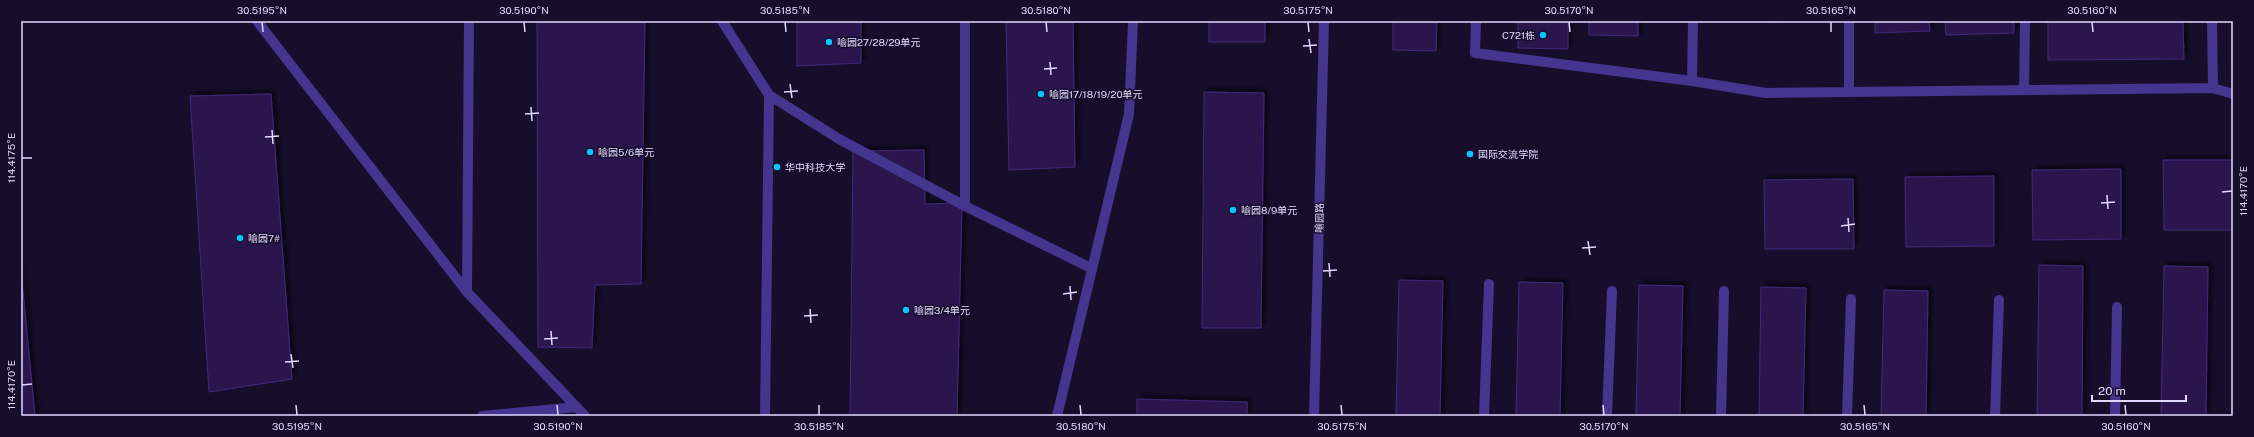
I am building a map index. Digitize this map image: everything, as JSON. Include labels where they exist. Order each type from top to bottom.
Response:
[{"type":"street","points":[[257,21],[467,292],[586,416]]},
{"type":"street","points":[[266,21],[266,34]]},
{"type":"street","points":[[467,292],[469,21]]},
{"type":"street","points":[[722,21],[770,95],[839,139],[965,206],[1091,268]]},
{"type":"street","points":[[965,21],[965,206]]},
{"type":"street","points":[[1057,416],[1091,268],[1129,114],[1133,21]]},
{"type":"street","name":"喻园路","points":[[1314,416],[1324,21]]},
{"type":"street","points":[[1476,21],[1475,53],[1692,81],[1766,93],[2213,88],[2233,94]]},
{"type":"street","points":[[1692,81],[1693,21]]},
{"type":"street","points":[[1849,21],[1849,92]]},
{"type":"street","points":[[2024,90],[2025,21]]},
{"type":"street","points":[[2212,21],[2213,88]]},
{"type":"street","points":[[765,416],[770,95]]},
{"type":"street","points":[[1484,416],[1489,284]]},
{"type":"street","points":[[1607,416],[1612,291]]},
{"type":"street","points":[[1721,416],[1724,291]]},
{"type":"street","points":[[1847,416],[1851,299]]},
{"type":"street","points":[[1995,416],[1999,300]]},
{"type":"street","points":[[2115,416],[2118,307]]},
{"type":"street","points":[[482,416],[577,407]]},
{"type":"building","name":"喻园5/6单元","points":[[537,21],[645,21],[641,284],[595,285],[592,348],[538,347]]},
{"type":"building","name":"喻园27/28/29单元","points":[[797,21],[861,21],[861,63],[797,66]]},
{"type":"building","name":"喻园17/18/19/20单元","points":[[1006,21],[1073,21],[1075,167],[1009,170]]},
{"type":"building","points":[[1209,21],[1265,21],[1265,42],[1209,42]]},
{"type":"building","points":[[1393,21],[1437,21],[1436,51],[1393,50]]},
{"type":"building","name":"C721栋","points":[[1518,21],[1568,21],[1568,49],[1518,48]]},
{"type":"building","points":[[1589,21],[1638,21],[1638,36],[1589,35]]},
{"type":"building","points":[[1767,21],[1817,21],[1767,22]]},
{"type":"building","points":[[1875,21],[1929,21],[1930,31],[1875,33]]},
{"type":"building","points":[[1945,21],[2014,21],[2014,33],[1946,35]]},
{"type":"building","points":[[2048,21],[2183,21],[2184,59],[2048,60]]},
{"type":"building","points":[[2233,21],[2233,64],[2232,64]]},
{"type":"building","name":"喻园8/9单元","points":[[1204,92],[1264,93],[1261,328],[1202,328]]},
{"type":"building","name":"喻园7#","points":[[271,94],[292,379],[209,392],[190,96]]},
{"type":"building","name":"喻园3/4单元","points":[[924,150],[925,204],[962,203],[957,416],[850,416],[853,151]]},
{"type":"building","points":[[2163,160],[2233,160],[2233,230],[2164,230]]},
{"type":"building","points":[[2121,169],[2121,239],[2033,240],[2032,170]]},
{"type":"building","points":[[1994,176],[1994,246],[1906,247],[1905,177]]},
{"type":"building","points":[[1853,179],[1854,249],[1765,249],[1764,180]]},
{"type":"building","points":[[2039,265],[2083,266],[2082,416],[2037,416]]},
{"type":"building","points":[[2164,266],[2208,267],[2206,416],[2161,416]]},
{"type":"building","points":[[21,270],[35,416],[21,416]]},
{"type":"building","points":[[1399,280],[1443,281],[1440,416],[1396,416]]},
{"type":"building","points":[[1519,282],[1563,283],[1560,416],[1516,416]]},
{"type":"building","points":[[1639,285],[1683,286],[1680,416],[1636,416]]},
{"type":"building","points":[[1761,287],[1806,288],[1803,416],[1759,416]]},
{"type":"building","points":[[1884,290],[1928,291],[1926,416],[1881,416]]},
{"type":"building","points":[[1137,399],[1247,402],[1247,416],[1137,416]]},
{"type":"place","name":"C721栋","points":[[1543,35]]},
{"type":"place","name":"喻园27/28/29单元","points":[[829,42]]},
{"type":"place","name":"喻园17/18/19/20单元","points":[[1041,94]]},
{"type":"place","name":"喻园5/6单元","points":[[590,152]]},
{"type":"place","name":"国际交流学院","points":[[1470,154]]},
{"type":"place","name":"华中科技大学","points":[[777,167]]},
{"type":"place","name":"喻园8/9单元","points":[[1233,210]]},
{"type":"place","name":"喻园7#","points":[[240,238]]},
{"type":"place","name":"喻园3/4单元","points":[[906,310]]}]
